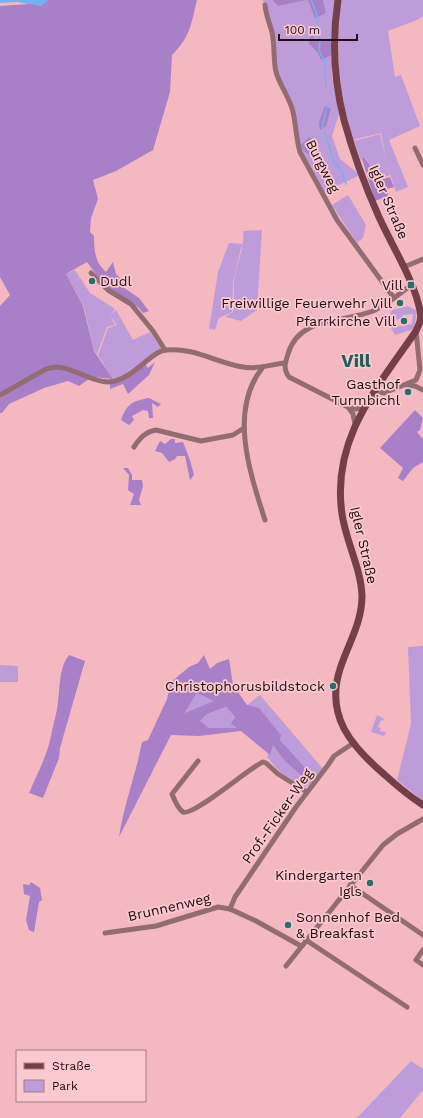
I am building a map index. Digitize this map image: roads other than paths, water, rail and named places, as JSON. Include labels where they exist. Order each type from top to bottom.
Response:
[{"type":"main road","name":"Igler Straße","points":[[338,0],[335,61],[339,97],[344,119],[370,197],[404,267],[421,313],[416,331],[364,407],[355,424],[344,457],[341,497],[344,525],[360,583],[361,610],[356,631],[340,670],[337,689],[337,703],[340,721],[352,744],[372,764],[423,805]]},
{"type":"street","name":"Burgweg","points":[[265,5],[266,18],[272,32],[273,54],[277,73],[293,112],[300,152],[338,220],[394,298]]},
{"type":"street","points":[[415,148],[423,165]]},
{"type":"street","points":[[404,267],[423,259]]},
{"type":"street","points":[[91,273],[108,290],[131,304],[153,331],[165,350]]},
{"type":"street","points":[[364,407],[356,409],[348,407],[290,377],[285,370],[285,363],[294,340],[314,324],[362,315],[375,310],[411,285]]},
{"type":"street","points":[[375,391],[384,393],[416,380],[420,370],[416,331]]},
{"type":"street","points":[[0,395],[46,369],[53,367],[64,368],[97,381],[117,380],[136,371],[157,354],[165,350],[184,350],[243,367],[263,367],[285,363]]},
{"type":"street","points":[[263,367],[250,388],[245,409],[244,428],[251,474],[265,520]]},
{"type":"street","points":[[405,384],[415,386],[423,390]]},
{"type":"street","points":[[348,407],[353,414],[355,424]]},
{"type":"street","points":[[134,446],[144,435],[156,430],[201,441],[233,435],[244,428]]},
{"type":"street","name":"Prof.-Ficker-Weg","points":[[230,909],[235,897],[307,792],[334,756],[352,744]]},
{"type":"street","points":[[198,761],[172,794],[181,810],[185,812],[189,812],[263,762],[278,774],[307,792]]},
{"type":"street","points":[[286,966],[350,884],[387,842],[411,825],[423,819]]},
{"type":"street","points":[[350,884],[423,935]]},
{"type":"street","name":"Brunnenweg","points":[[105,933],[156,926],[214,907],[230,909],[256,921],[301,946]]},
{"type":"street","points":[[306,940],[407,1007]]},
{"type":"street","points":[[423,950],[416,960],[423,965]]},
{"type":"water","points":[[0,0],[48,0],[41,6],[17,2],[0,3]]},
{"type":"waterway","points":[[311,0],[316,12],[320,42],[319,50],[325,63],[326,89]]},
{"type":"waterway","points":[[322,128],[327,106]]},
{"type":"waterway","points":[[324,133],[334,162],[341,170],[346,184]]},
{"type":"place","name":"Dudl","points":[[92,281]]},
{"type":"place","name":"Vill","points":[[411,285]]},
{"type":"place","name":"Freiwillige Feuerwehr Vill","points":[[400,303]]},
{"type":"place","name":"Pfarrkirche Vill","points":[[404,321]]},
{"type":"place","name":"Gasthof Turmbichl","points":[[408,392]]},
{"type":"place","name":"Christophorusbildstock","points":[[333,686]]},
{"type":"place","name":"Kindergarten Igls","points":[[370,883]]},
{"type":"place","name":"Sonnenhof Bed & Breakfast","points":[[288,925]]},
{"type":"district","name":"Vill","points":[[356,360]]}]
